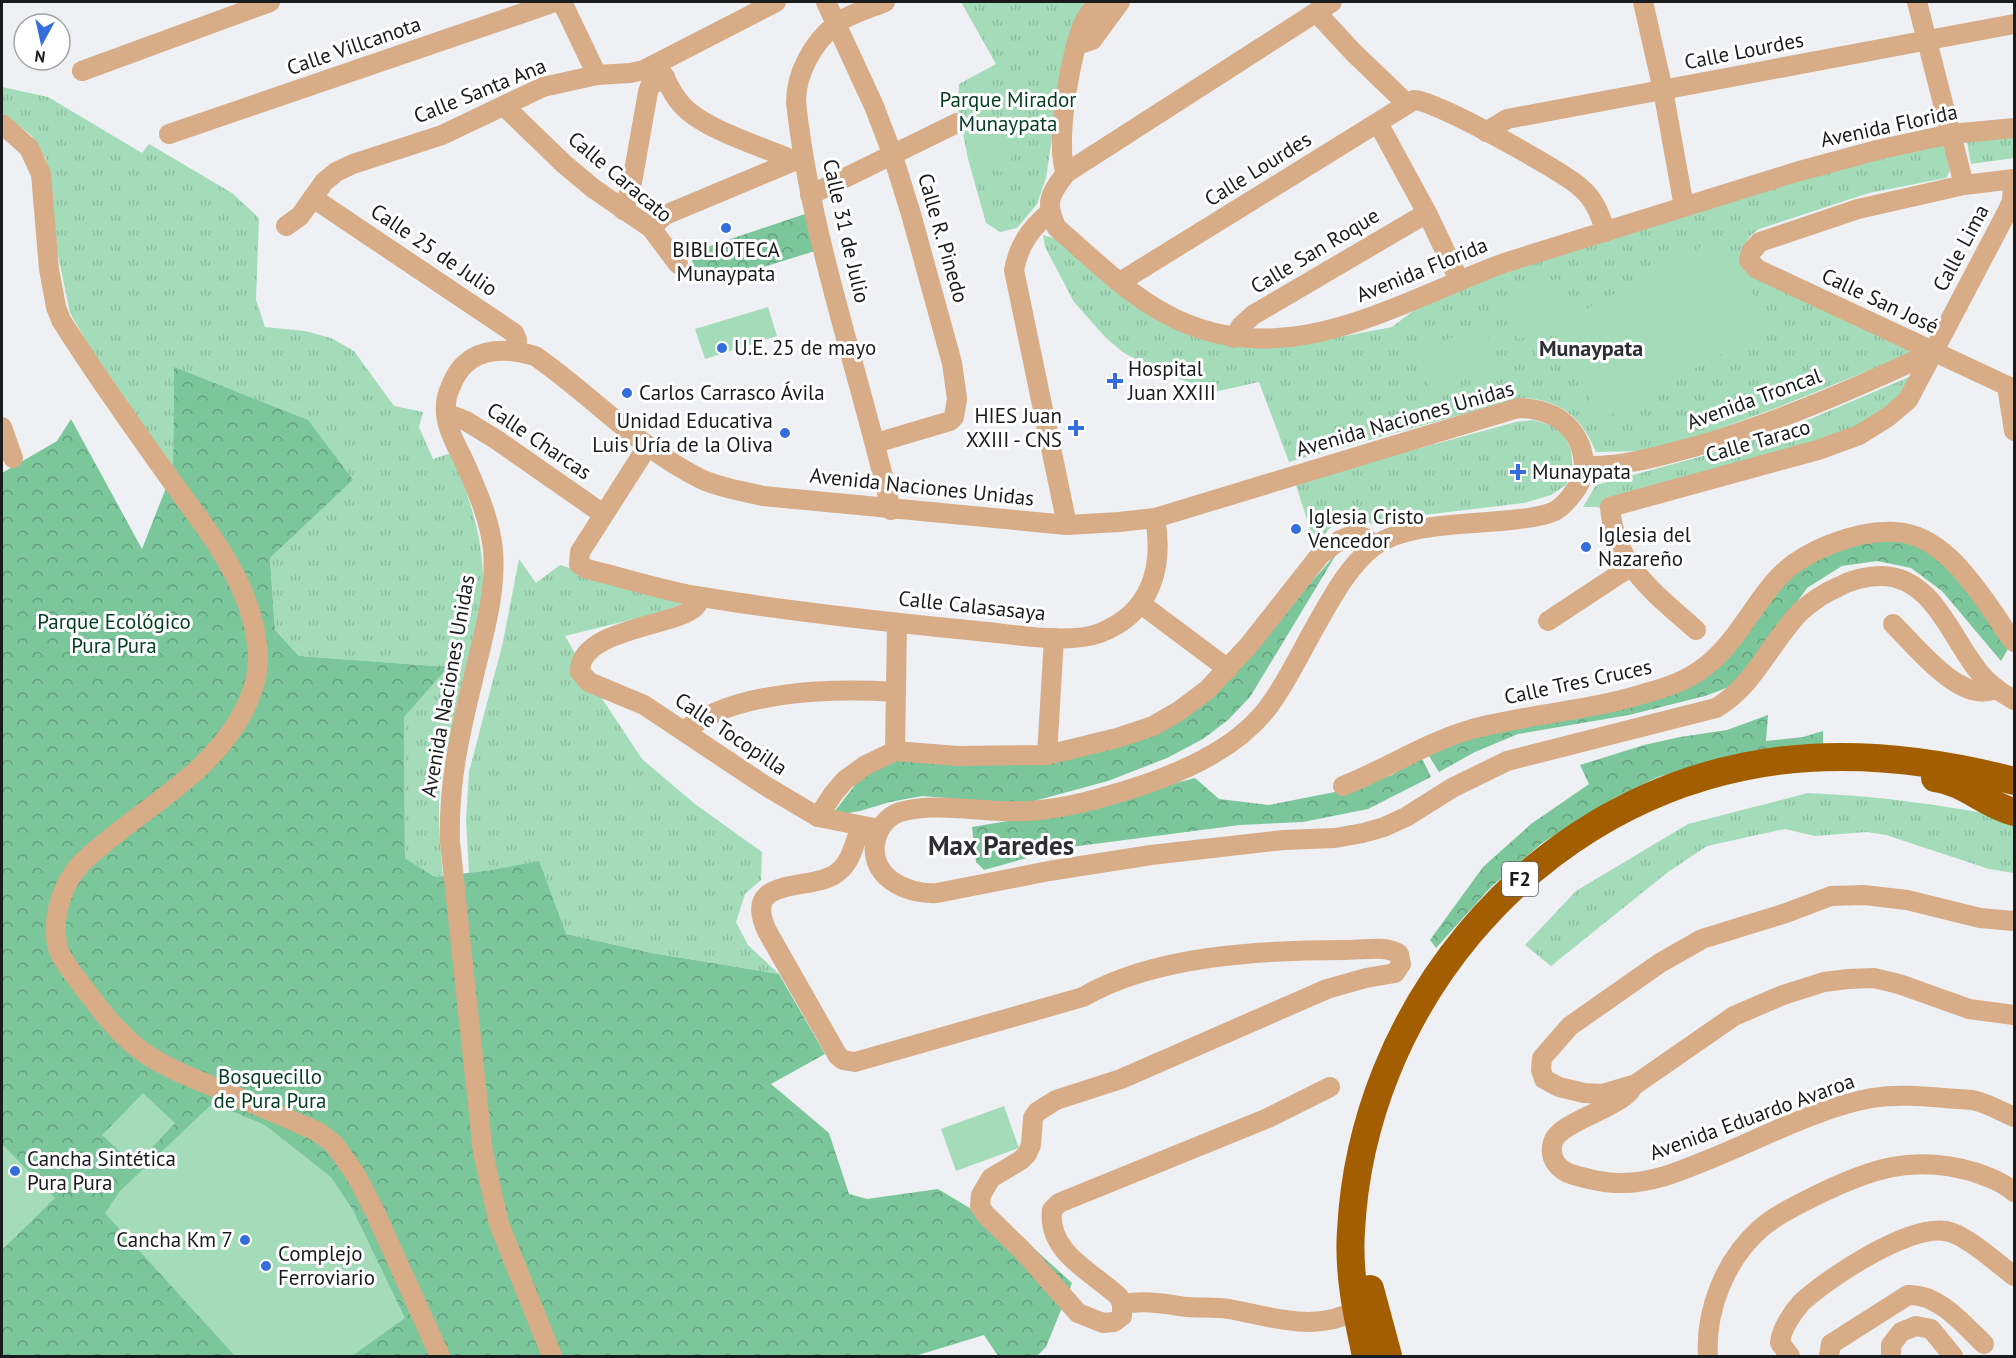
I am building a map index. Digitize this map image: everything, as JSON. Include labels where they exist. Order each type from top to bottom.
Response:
[{"type":"highway","name":"F2","points":[[1366,1356],[1356,1310],[1351,1270],[1350,1234],[1353,1199],[1365,1131],[1396,1048],[1443,967],[1502,896],[1532,868],[1579,834],[1650,796],[1696,779],[1742,767],[1792,759],[1847,757],[1889,759],[1952,767],[2014,781]]},
{"type":"highway","name":"F2","points":[[1388,1356],[1372,1300],[1366,1268],[1367,1201],[1379,1134],[1409,1053],[1430,1012],[1480,940],[1541,879],[1577,852],[1658,808],[1700,792],[1791,773],[1849,770],[1900,773],[1950,780],[2001,808],[2014,812]]},
{"type":"street","points":[[82,71],[270,2]]},
{"type":"street","name":"Calle Villcanota","points":[[169,134],[555,2]]},
{"type":"street","points":[[562,2],[597,75]]},
{"type":"street","name":"Calle Santa Ana","points":[[286,226],[300,216],[324,182],[336,172],[353,164],[442,135],[543,87],[597,75],[661,70],[776,2]]},
{"type":"street","name":"Calle R. Pinedo","points":[[826,2],[874,106],[892,153],[941,317],[952,363],[957,399],[954,417],[950,422],[876,442]]},
{"type":"street","name":"Calle 31 de Julio","points":[[885,2],[836,24],[808,59],[800,74],[796,90],[799,159],[876,442],[891,510]]},
{"type":"street","points":[[1066,173],[1061,153],[1063,117],[1077,45],[1085,20],[1099,2]]},
{"type":"street","points":[[1077,45],[1092,40],[1120,2]]},
{"type":"street","points":[[1643,2],[1663,90],[1684,207]]},
{"type":"street","name":"Calle Lima","points":[[1917,2],[1964,186]]},
{"type":"street","points":[[1067,525],[1014,270],[1017,254],[1026,236],[1049,213],[1054,189],[1066,173],[1324,7],[1353,52],[1406,103],[1420,100],[1550,167],[1581,187],[1597,207],[1606,232]]},
{"type":"street","name":"Calle Lourdes","points":[[1486,132],[1507,119],[2014,24]]},
{"type":"street","points":[[623,210],[631,188],[648,92],[661,70],[680,104],[692,115],[715,127],[799,159]]},
{"type":"street","name":"Calle Lourdes","points":[[1120,282],[1378,123],[1406,103]]},
{"type":"street","name":"Calle Caracato","points":[[504,106],[564,164],[594,189],[651,228],[678,264]]},
{"type":"street","points":[[810,195],[957,123]]},
{"type":"street","points":[[1378,123],[1427,213],[1459,280]]},
{"type":"street","points":[[2,124],[29,148],[41,174],[50,269],[56,307],[61,320],[207,528],[235,575],[247,605],[258,660],[254,688],[248,703],[235,726],[213,755],[185,781],[91,854],[67,882],[58,906],[56,926],[59,950],[67,965],[110,1022],[144,1052],[175,1071],[318,1132],[334,1144],[356,1174],[374,1210],[440,1356]]},
{"type":"street","name":"Avenida Florida","points":[[1049,213],[1058,228],[1120,282],[1162,312],[1188,326],[1234,338],[1290,338],[1366,320],[1415,302],[1459,280],[1504,263],[1796,172],[1877,150],[1952,134],[2014,128]]},
{"type":"street","points":[[651,228],[664,215],[799,159]]},
{"type":"street","points":[[1964,186],[2014,179]]},
{"type":"street","name":"Calle Lima","points":[[1908,400],[2007,212],[2012,201],[2014,179]]},
{"type":"street","name":"Calle San José","points":[[1964,186],[1858,209],[1760,242],[1751,252],[1749,260],[1757,269],[2011,388]]},
{"type":"street","name":"Calle 25 de Julio","points":[[313,198],[514,333],[517,340],[517,351]]},
{"type":"street","name":"Calle San Roque","points":[[1234,338],[1241,326],[1253,315],[1427,213]]},
{"type":"street","name":"Avenida Naciones Unidas","points":[[552,1356],[499,1224],[483,1152],[450,842],[453,764],[487,623],[492,591],[493,548],[487,519],[474,483],[448,428],[446,401],[452,383],[462,367],[475,357],[495,350],[517,351],[535,356],[647,447],[703,480],[729,489],[763,496],[891,510],[1067,525],[1155,518],[1518,408],[1534,408],[1555,416],[1571,430],[1581,446],[1584,466]]},
{"type":"street","name":"Avenida Troncal","points":[[1584,466],[1602,467],[1630,463],[1746,431],[1872,381],[1933,352]]},
{"type":"street","points":[[2011,388],[2014,431]]},
{"type":"street","name":"Calle Taraco","points":[[1630,567],[1612,528],[1610,507],[1818,450],[1859,435],[1888,417],[1908,400]]},
{"type":"street","name":"Calle Charcas","points":[[446,413],[466,421],[497,440],[603,514]]},
{"type":"street","points":[[2,427],[14,458]]},
{"type":"street","points":[[603,514],[647,447]]},
{"type":"street","points":[[1330,1086],[1268,1118],[1059,1203],[1052,1210],[1050,1221],[1054,1234],[1072,1260],[1119,1296],[1122,1316],[1114,1322],[1103,1323],[1078,1313],[980,1206],[981,1195],[991,1178],[1027,1154],[1031,1145],[1033,1118],[1037,1112],[1056,1100],[1121,1079],[1327,989],[1395,973],[1401,964],[1399,954],[1394,951],[1374,950],[1275,952],[1214,958],[1148,970],[1101,987],[1083,997],[855,1062],[847,1062],[838,1056],[785,963],[763,922],[761,909],[768,894],[778,889],[827,878],[838,873],[870,827],[896,813],[913,809],[1029,811],[1064,807],[1117,794],[1169,777],[1208,757],[1248,729],[1274,699],[1346,576],[1376,545],[1409,532],[1535,517],[1555,510],[1578,488],[1584,466]]},
{"type":"street","name":"Calle Calasasaya","points":[[603,514],[580,552],[579,564],[587,569],[700,597],[897,623],[1054,638],[1098,633],[1123,621],[1141,604],[1149,592],[1159,551],[1155,518]]},
{"type":"street","name":"Calle Tres Cruces","points":[[1343,786],[1417,751],[1471,730],[1627,699],[1678,684],[1708,665],[1734,638],[1776,579],[1797,561],[1842,539],[1870,532],[1896,532],[1913,536],[1944,551],[2014,642]]},
{"type":"street","points":[[818,817],[845,780],[866,765],[895,751],[957,756],[1047,755],[1117,738],[1152,726],[1179,711],[1207,690],[1228,669],[1280,608],[1320,555],[1340,540],[1353,535],[1364,537],[1376,545]]},
{"type":"street","points":[[1548,621],[1630,567],[1648,587],[1696,630]]},
{"type":"street","points":[[870,827],[875,841],[875,854],[882,872],[897,886],[922,894],[1151,855],[1283,840],[1335,838],[1362,833],[1384,827],[1406,817],[1452,788],[1507,761],[1716,708],[1729,701],[1750,680],[1779,638],[1801,612],[1824,594],[1846,583],[1863,578],[1882,576],[1901,579],[1924,594],[1980,673],[2014,700]]},
{"type":"street","name":"Calle Tocopilla","points":[[700,597],[698,604],[685,614],[624,632],[600,644],[587,653],[580,672],[589,682],[644,705],[764,785],[818,817],[870,827]]},
{"type":"street","points":[[1141,604],[1228,669]]},
{"type":"street","points":[[895,751],[897,623]]},
{"type":"street","points":[[1893,624],[1950,680],[1968,690],[1991,691],[1996,688]]},
{"type":"street","points":[[1047,755],[1054,638]]},
{"type":"street","points":[[684,731],[699,718],[731,706],[772,697],[856,689],[896,692]]},
{"type":"street","points":[[2014,921],[1980,918],[1907,900],[1864,895],[1831,896],[1786,913],[1702,939],[1660,963],[1570,1026],[1542,1058],[1541,1070],[1544,1079],[1559,1087],[1584,1093],[1602,1094],[1636,1084],[1734,1016],[1784,995],[1824,982],[1874,978],[1899,984],[1969,1009],[2014,1015]]},
{"type":"street","name":"Avenida Eduardo Avaroa","points":[[1636,1084],[1626,1097],[1606,1109],[1568,1125],[1553,1139],[1551,1153],[1563,1172],[1601,1182],[1619,1184],[1667,1176],[1734,1150],[1772,1132],[1831,1110],[1871,1099],[1904,1095],[1973,1100],[2014,1117]]},
{"type":"street","points":[[1708,1356],[1707,1339],[1711,1310],[1725,1276],[1742,1250],[1760,1229],[1791,1208],[1854,1177],[1884,1168],[1915,1164],[1937,1164],[1965,1170],[1986,1176],[2014,1192]]},
{"type":"street","points":[[1790,1356],[1780,1343],[1781,1334],[1800,1305],[1823,1285],[1896,1240],[1933,1231],[1957,1234],[2014,1276]]},
{"type":"street","points":[[1830,1356],[1832,1344],[1908,1295],[1918,1295],[1945,1308],[1984,1344]]},
{"type":"street","points":[[1122,1304],[1149,1301],[1227,1309],[1304,1322],[1326,1322],[1342,1318],[1356,1310]]},
{"type":"street","points":[[1891,1356],[1890,1345],[1901,1332],[1916,1326],[1931,1329],[1953,1356]]},
{"type":"green space","name":"Parque Mirador Munaypata","points":[[961,2],[1099,2],[1062,72],[1046,178],[1037,204],[1017,228],[1000,232],[986,223],[968,159],[958,108],[959,84],[996,64]]},
{"type":"green space","points":[[2,87],[48,97],[142,153],[149,144],[232,193],[259,218],[256,300],[265,327],[305,331],[331,338],[354,351],[394,406],[423,412],[419,427],[433,459],[451,453],[464,485],[478,534],[483,585],[477,632],[440,785],[439,824],[443,876],[435,877],[405,858],[404,716],[447,667],[299,656],[275,630],[270,558],[353,480],[174,368],[173,470],[105,374],[70,313],[57,250],[51,184],[46,159],[32,136],[2,113]]},
{"type":"green space","points":[[983,113],[1018,119],[1009,173],[973,167]]},
{"type":"green space","points":[[2014,136],[2014,158],[1971,164],[1967,142]]},
{"type":"green space","points":[[1943,142],[1946,146],[1950,171],[1946,178],[1869,193],[1759,229],[1749,238],[1745,247],[1745,256],[1924,355],[1892,361],[1694,438],[1644,451],[1596,452],[1583,429],[1568,412],[1547,402],[1522,398],[1289,462],[1259,382],[1218,391],[1169,376],[1124,353],[1106,338],[1074,302],[1045,247],[1043,235],[1060,240],[1148,314],[1179,330],[1212,342],[1275,347],[1392,327],[1434,295],[1719,202]]},
{"type":"green space","points":[[805,214],[815,251],[715,282],[697,274],[689,253]]},
{"type":"green space","points":[[1721,236],[1771,327],[1601,420],[1551,328]]},
{"type":"green space","points":[[1558,278],[1574,309],[1520,340],[1501,309]]},
{"type":"green space","points":[[768,307],[777,336],[705,359],[695,329]]},
{"type":"green space","points":[[1484,326],[1498,367],[1431,390],[1417,350]]},
{"type":"green space","name":"Bosquecillo de Pura Pura","points":[[174,367],[308,420],[353,480],[270,558],[275,630],[299,656],[448,667],[404,717],[405,858],[435,877],[539,861],[566,934],[652,953],[779,974],[825,1054],[771,1084],[829,1133],[849,1194],[867,1199],[938,1189],[1028,1243],[1072,1283],[1046,1347],[1037,1356],[998,1356],[984,1335],[915,1356],[2,1356],[2,473],[57,441],[71,419],[142,549],[173,470]]},
{"type":"green space","points":[[1916,374],[1903,402],[1843,434],[1605,510],[1597,507],[1583,507],[1596,485],[1699,457],[1782,431]]},
{"type":"green space","points":[[1533,420],[1551,425],[1564,435],[1571,450],[1573,470],[1566,485],[1551,495],[1524,503],[1398,518],[1378,525],[1354,519],[1331,527],[1315,545],[1295,482],[1516,422]]},
{"type":"green space","points":[[1914,531],[2012,642],[2001,661],[1942,591],[1911,568],[1877,561],[1842,566],[1807,588],[1747,673],[1729,687],[1705,696],[1629,715],[1518,734],[1475,752],[1439,772],[1424,748],[1693,674],[1796,559]]},
{"type":"green space","points":[[1337,553],[1250,697],[1228,720],[1203,739],[1167,758],[1108,781],[1023,804],[922,796],[831,816],[862,776],[904,756],[1009,763],[1206,701]]},
{"type":"green space","points":[[519,559],[536,583],[560,565],[684,603],[658,613],[565,636],[599,694],[642,759],[695,804],[762,852],[761,880],[745,894],[736,922],[748,945],[779,974],[652,953],[566,934],[493,870],[469,873],[466,820],[469,772],[503,642]]},
{"type":"green space","points":[[1768,715],[1766,741],[1803,737],[1823,731],[1823,746],[1736,754],[1658,777],[1614,798],[1542,843],[1490,888],[1436,948],[1430,940],[1483,867],[1531,824],[1589,784],[1580,765],[1644,745],[1727,730]]},
{"type":"green space","points":[[1421,756],[1431,777],[1368,809],[1303,822],[1240,825],[1063,848],[984,870],[976,862],[972,827],[1068,811],[1195,778],[1219,799],[1269,805],[1340,791],[1392,775]]},
{"type":"green space","points":[[1808,793],[1912,802],[2014,819],[2014,873],[1989,869],[1886,835],[1867,832],[1815,836],[1785,829],[1707,846],[1668,872],[1551,966],[1525,945],[1576,891],[1688,824]]},
{"type":"green space","points":[[143,1093],[175,1123],[135,1166],[102,1135]]},
{"type":"green space","name":"Cancha Km 7","points":[[213,1103],[265,1125],[331,1177],[353,1210],[405,1318],[352,1356],[235,1356],[105,1213],[120,1191]]},
{"type":"green space","points":[[1004,1106],[1019,1148],[956,1171],[941,1129]]},
{"type":"green space","name":"Cancha Sintética Pura Pura","points":[[2,1144],[55,1198],[2,1250]]},
{"type":"place","name":"BIBLIOTECA Munaypata","points":[[726,228]]},
{"type":"place","name":"U.E. 25 de mayo","points":[[722,348]]},
{"type":"place","name":"Hospital Juan XXIII","points":[[1115,381]]},
{"type":"place","name":"Carlos Carrasco Ávila","points":[[627,393]]},
{"type":"place","name":"HIES Juan XXIII - CNS","points":[[1076,428]]},
{"type":"place","name":"Unidad Educativa Luis Uría de la Oliva","points":[[785,433]]},
{"type":"place","name":"Munaypata","points":[[1518,472]]},
{"type":"place","name":"Iglesia Cristo Vencedor","points":[[1296,529]]},
{"type":"place","name":"Iglesia del Nazareño","points":[[1586,547]]},
{"type":"place","name":"Cancha Sintética Pura Pura","points":[[15,1171]]},
{"type":"place","name":"Cancha Km 7","points":[[245,1240]]},
{"type":"place","name":"Complejo Ferroviario","points":[[266,1266]]},
{"type":"district","name":"Munaypata","points":[[1591,348]]},
{"type":"district","name":"Max Paredes","points":[[1001,846]]},
{"type":"park label","name":"Parque Ecológico Pura Pura","points":[[114,634]]}]
